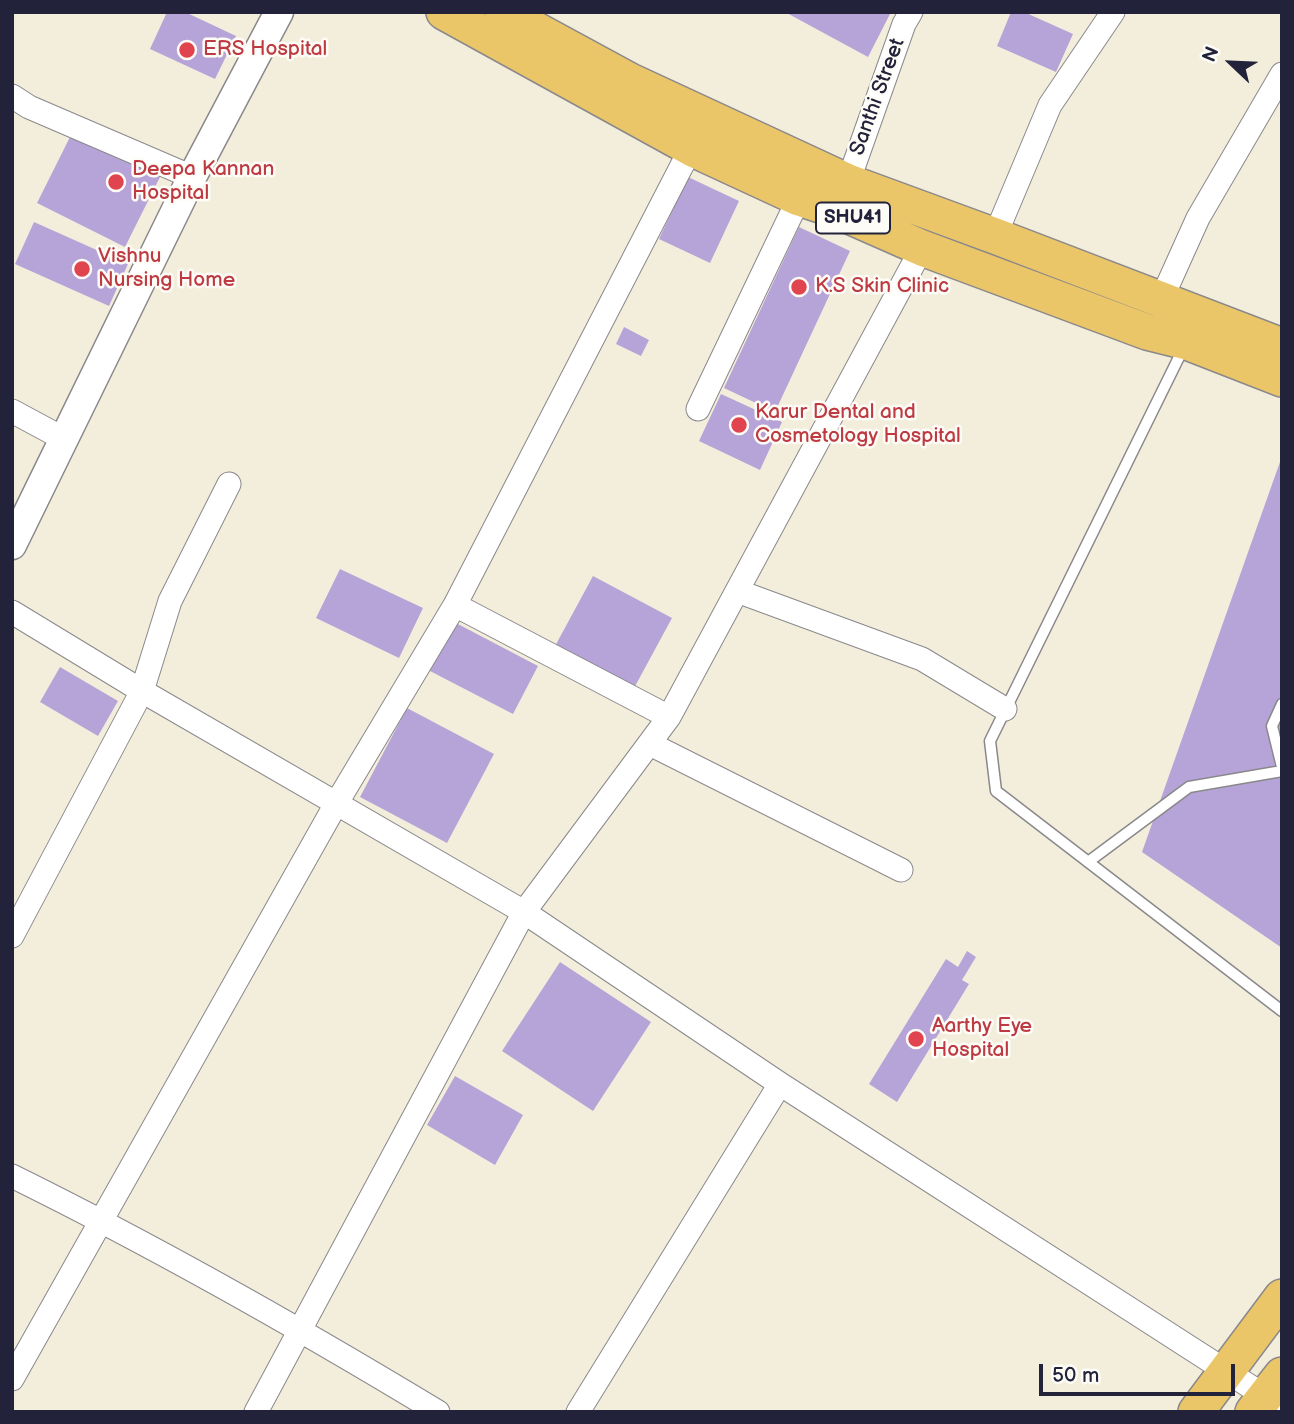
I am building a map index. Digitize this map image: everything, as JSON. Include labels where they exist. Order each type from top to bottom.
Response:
[{"type":"main road","name":"SHU41","points":[[444,12],[691,148],[799,198],[838,211],[922,248],[1147,332],[1187,342],[1282,379]]},
{"type":"main road","points":[[503,12],[630,81],[848,182],[1282,346]]},
{"type":"main road","points":[[1196,1412],[1282,1297]]},
{"type":"street","points":[[12,545],[192,177],[279,12]]},
{"type":"street","name":"Santhi Street","points":[[848,182],[904,24],[911,12]]},
{"type":"street","points":[[996,236],[1050,105],[1113,12]]},
{"type":"street","points":[[1161,300],[1198,218],[1282,74]]},
{"type":"street","points":[[12,96],[29,107],[192,177]]},
{"type":"street","points":[[12,1379],[336,804],[455,606],[691,148]]},
{"type":"street","points":[[698,409],[799,198]]},
{"type":"street","points":[[256,1412],[524,912],[669,717],[922,248]]},
{"type":"street","points":[[12,411],[64,439]]},
{"type":"street","points":[[12,936],[142,691],[170,601],[229,484]]},
{"type":"street","points":[[737,591],[922,659],[1005,709]]},
{"type":"street","points":[[455,606],[669,717]]},
{"type":"street","points":[[12,612],[142,691],[524,912],[779,1084],[1270,1398]]},
{"type":"street","points":[[650,744],[901,870]]},
{"type":"street","points":[[578,1412],[779,1084]]},
{"type":"street","points":[[12,1176],[101,1219],[300,1328],[438,1412]]},
{"type":"lane","points":[[1187,342],[990,741],[996,791],[1282,1011]]},
{"type":"lane","points":[[1088,862],[1189,787],[1282,769],[1272,726],[1282,704]]},
{"type":"building","points":[[167,12],[185,12],[236,36],[215,79],[150,49]]},
{"type":"building","points":[[785,12],[886,12],[890,14],[868,57]]},
{"type":"building","points":[[1011,12],[1024,12],[1073,34],[1056,72],[997,46]]},
{"type":"building","points":[[73,131],[161,175],[125,247],[37,203]]},
{"type":"building","points":[[688,177],[739,201],[710,263],[659,239]]},
{"type":"building","points":[[34,222],[128,264],[109,306],[15,264]]},
{"type":"building","points":[[799,227],[850,251],[775,412],[724,388]]},
{"type":"building","points":[[624,327],[649,340],[641,356],[616,344]]},
{"type":"building","points":[[721,394],[782,422],[760,470],[699,441]]},
{"type":"building","points":[[1282,459],[1282,948],[1142,852]]},
{"type":"building","points":[[340,569],[423,608],[399,658],[316,618]]},
{"type":"building","points":[[593,576],[672,618],[633,690],[554,648]]},
{"type":"building","points":[[456,623],[538,666],[513,714],[430,671]]},
{"type":"building","points":[[60,667],[118,701],[98,736],[40,702]]},
{"type":"building","points":[[407,708],[494,754],[447,843],[360,797]]},
{"type":"building","points":[[967,951],[976,957],[962,980],[969,984],[897,1102],[869,1084],[946,959],[958,967]]},
{"type":"building","points":[[560,962],[651,1022],[593,1111],[502,1051]]},
{"type":"building","points":[[455,1076],[523,1115],[495,1165],[427,1125]]},
{"type":"place","name":"ERS Hospital","points":[[187,50]]},
{"type":"place","name":"Deepa Kannan Hospital","points":[[116,182]]},
{"type":"place","name":"Vishnu Nursing Home","points":[[82,269]]},
{"type":"place","name":"K.S Skin Clinic","points":[[799,287]]},
{"type":"place","name":"Karur Dental and Cosmetology Hospital","points":[[739,425]]},
{"type":"place","name":"Aarthy Eye Hospital","points":[[916,1039]]}]
